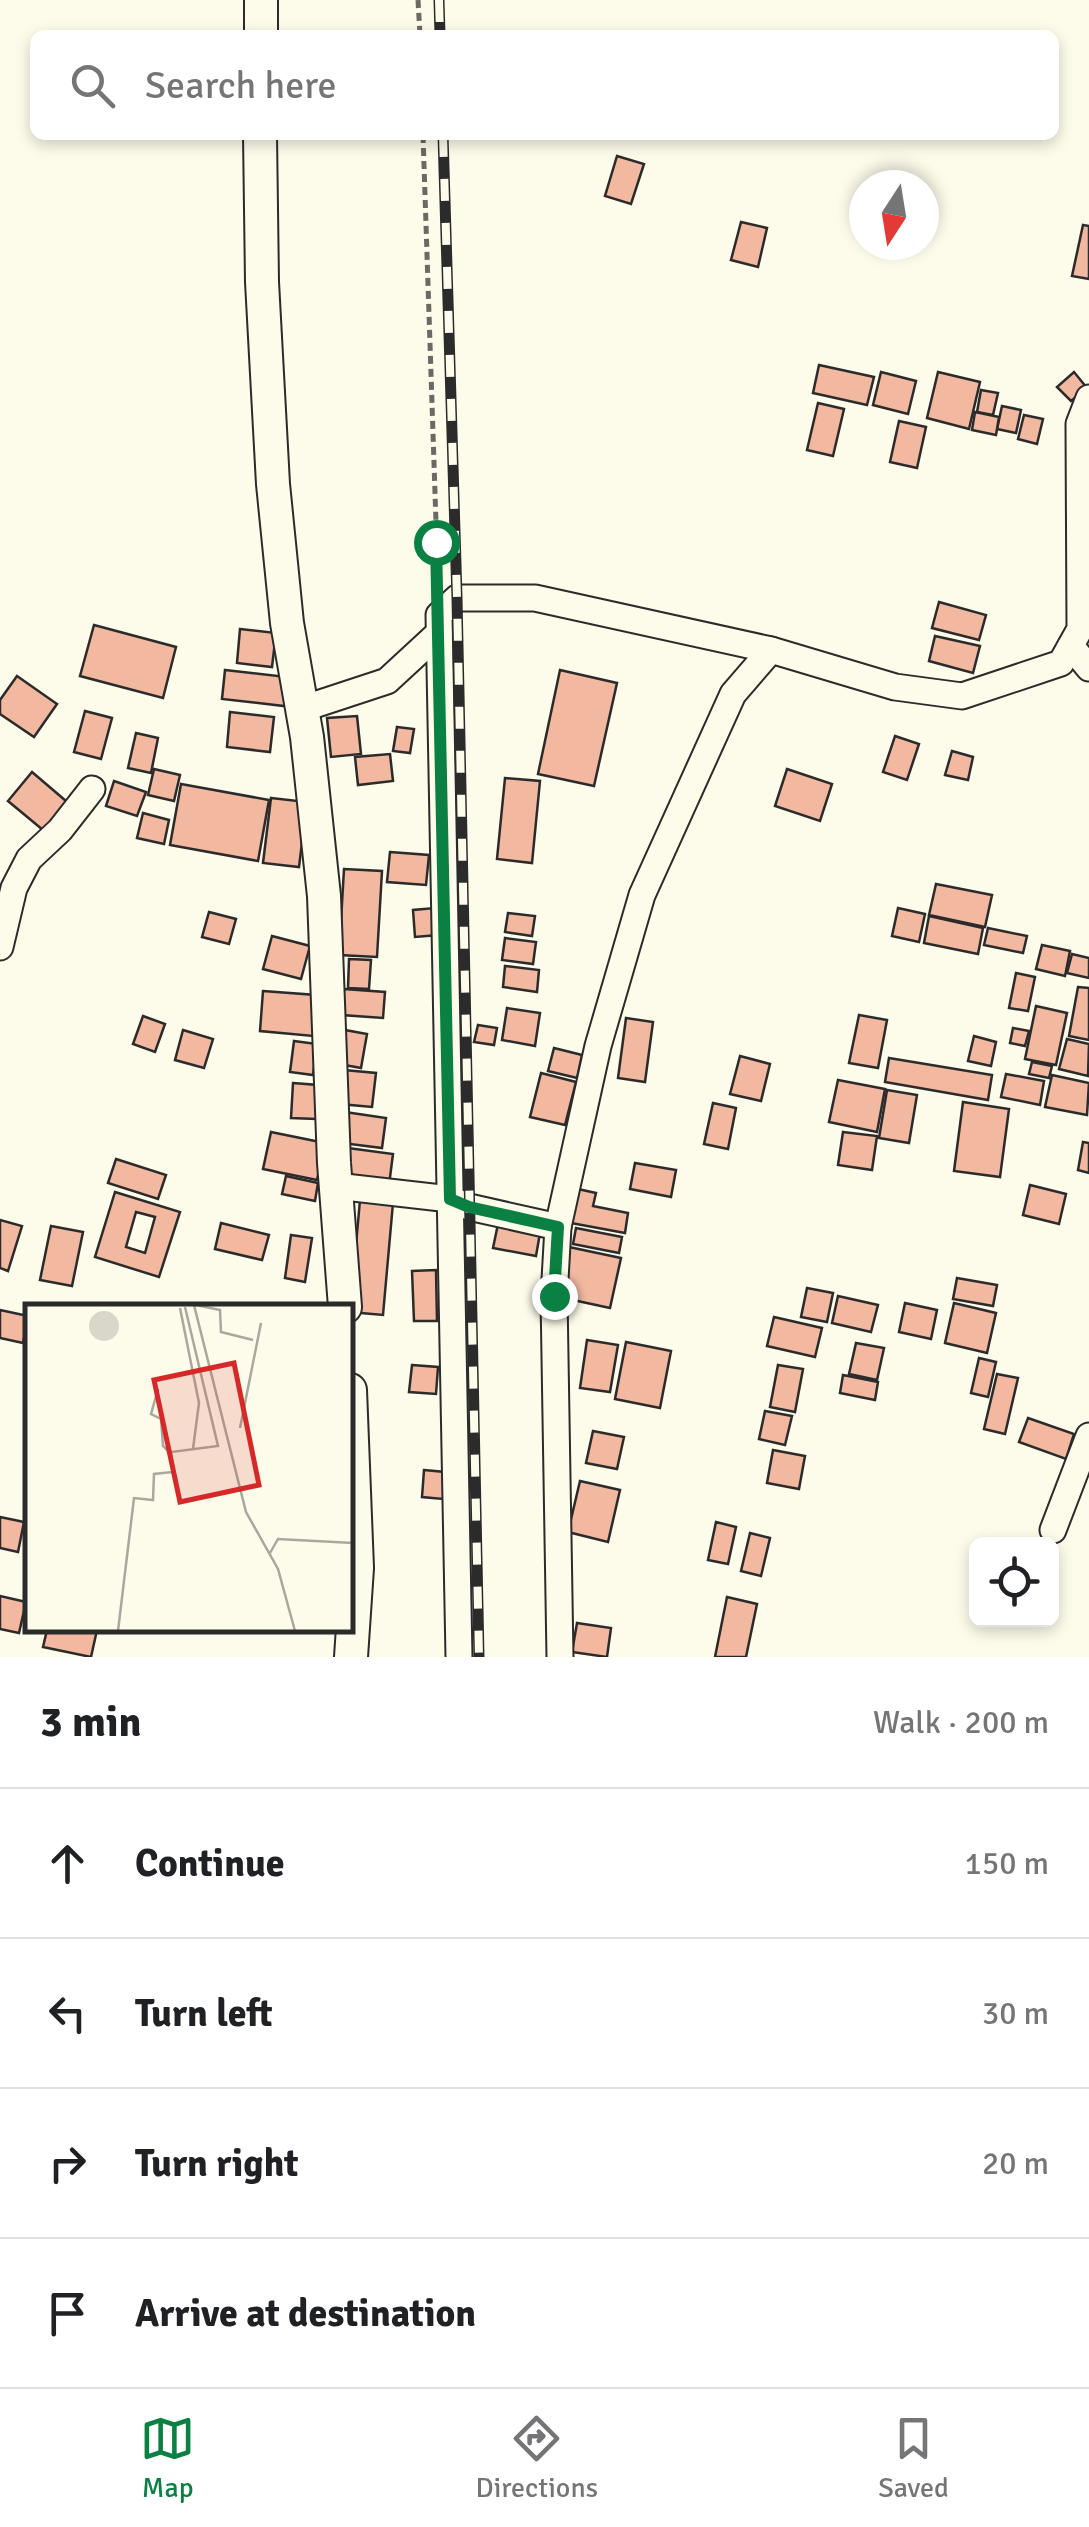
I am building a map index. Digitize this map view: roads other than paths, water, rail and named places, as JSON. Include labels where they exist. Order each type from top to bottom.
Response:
[{"type":"street","points":[[260,30],[261,0]]},
{"type":"street","points":[[260,140],[262,282],[273,484],[324,896],[345,1304]]},
{"type":"street","points":[[302,708],[387,681],[439,624],[457,598],[535,598],[771,650],[895,687],[962,696],[1061,663],[1080,629],[1079,424],[1089,398]]},
{"type":"street","points":[[439,624],[460,1657]]},
{"type":"street","points":[[1070,646],[1089,668]]},
{"type":"street","points":[[560,1657],[554,1296],[558,1227],[598,1046],[642,895],[733,694],[771,650]]},
{"type":"street","points":[[0,947],[14,888],[30,860],[92,789]]},
{"type":"street","points":[[336,1186],[450,1199],[558,1227]]},
{"type":"street","points":[[1053,1530],[1089,1436]]},
{"type":"street","points":[[351,1657],[357,1568],[352,1441]]},
{"type":"railway","points":[[439,0],[440,30]]},
{"type":"railway","points":[[443,140],[457,598],[479,1657]]}]
